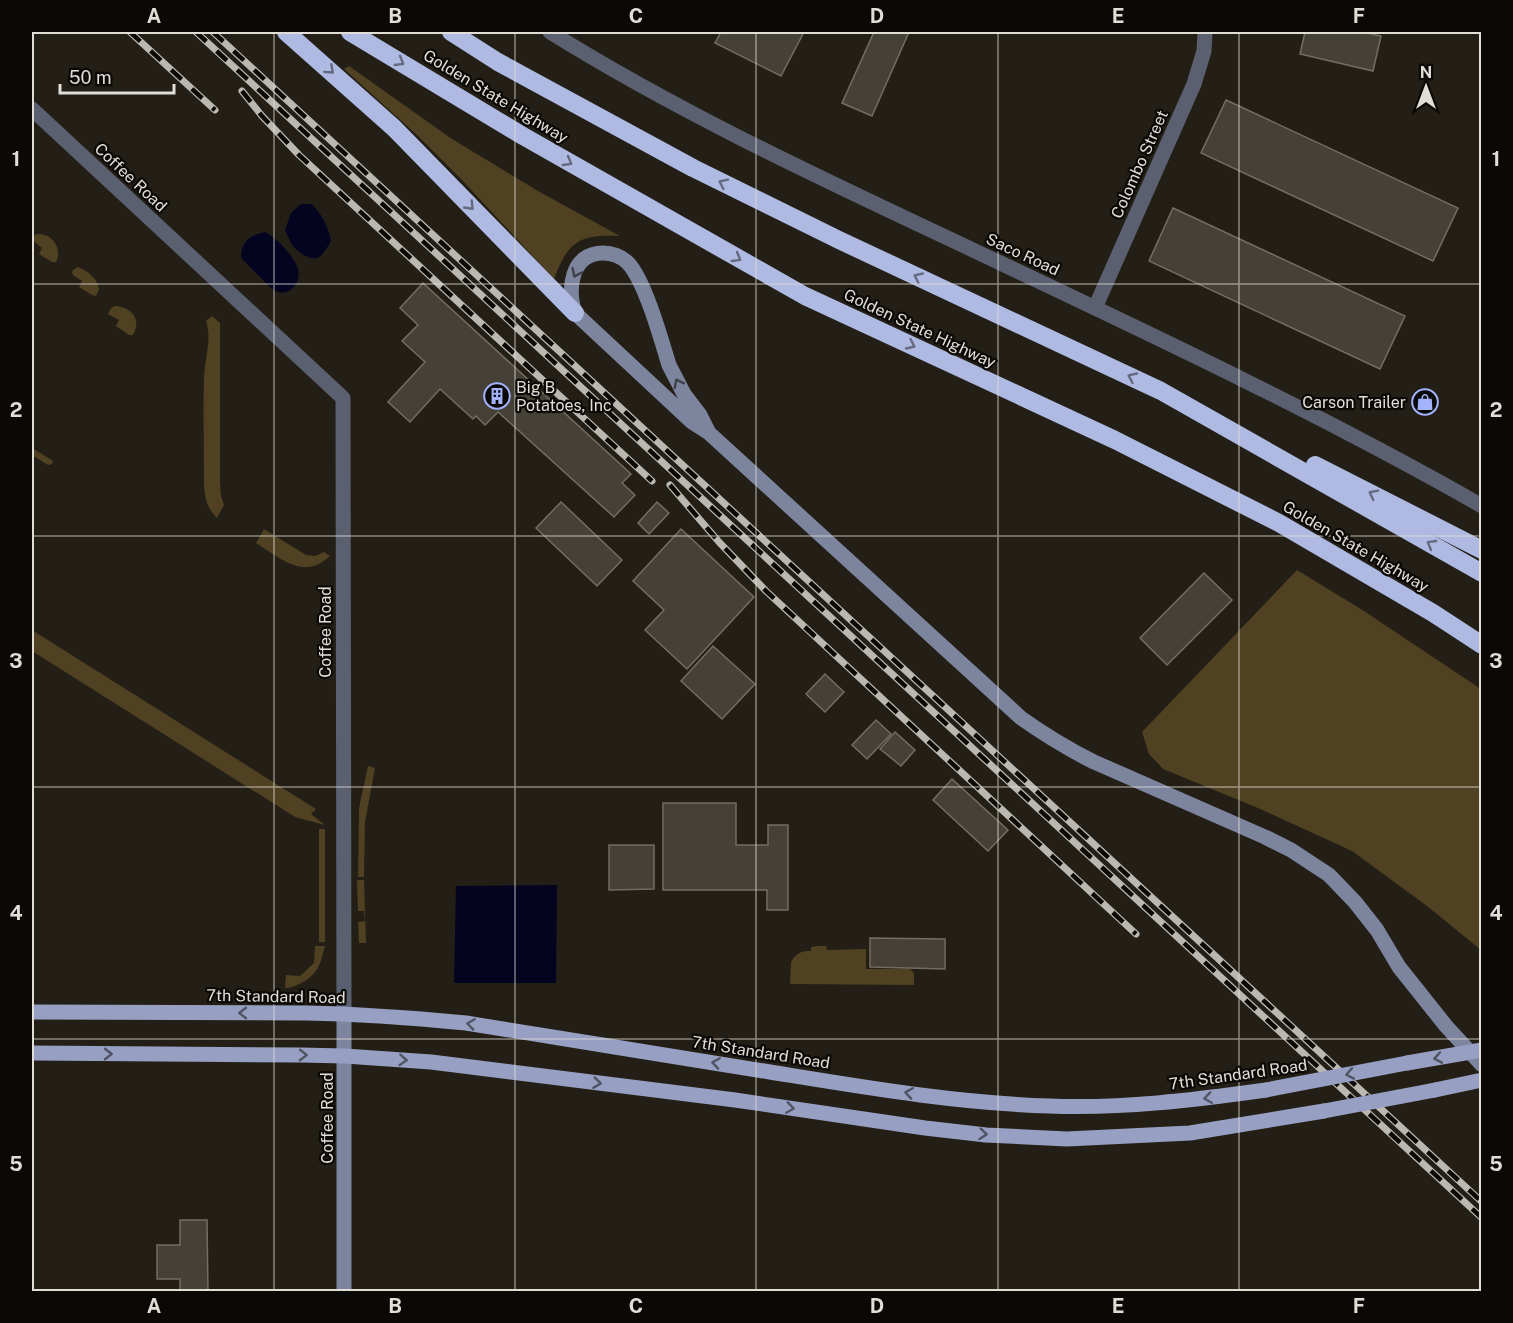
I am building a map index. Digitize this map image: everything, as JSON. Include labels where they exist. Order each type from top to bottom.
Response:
[{"type":"highway","points":[[286,32],[394,128],[575,313]]},
{"type":"highway","name":"Golden State Highway","points":[[350,32],[523,136],[804,296],[1115,440],[1279,523],[1433,613],[1482,645]]},
{"type":"highway","name":"Golden State Highway","points":[[451,32],[498,62],[703,173],[839,240],[1161,391],[1482,573]]},
{"type":"highway","points":[[1161,391],[1230,422],[1482,549]]},
{"type":"main road","points":[[710,433],[684,394],[669,365],[639,279],[630,265],[621,256],[609,253],[598,253],[587,258],[578,265],[574,274],[571,293],[575,313],[692,423],[710,433],[1021,718],[1070,751],[1265,837],[1291,850],[1329,875],[1355,902],[1377,930],[1400,967],[1446,1026],[1475,1052],[1482,1065]]},
{"type":"main road","name":"7th Standard Road","points":[[32,1012],[344,1014],[466,1023],[865,1087],[968,1101],[1051,1107],[1093,1107],[1187,1101],[1266,1090],[1475,1052]]},
{"type":"main road","name":"Coffee Road","points":[[344,1014],[344,1292]]},
{"type":"main road","points":[[32,1053],[345,1056],[431,1062],[735,1100],[987,1135],[1067,1139],[1190,1132],[1294,1117],[1482,1080]]},
{"type":"street","name":"Saco Road","points":[[550,32],[711,123],[816,177],[1295,405],[1482,506]]},
{"type":"street","name":"Colombo Street","points":[[1095,308],[1194,84],[1204,51],[1205,32]]},
{"type":"street","name":"Coffee Road","points":[[32,109],[343,398],[344,1014]]},
{"type":"shaded area","points":[[349,66],[452,139],[538,191],[620,236],[595,237],[577,243],[570,248],[554,279],[417,135],[344,69]]},
{"type":"shaded area","points":[[37,234],[47,236],[55,242],[58,252],[56,262],[39,254],[42,248],[32,240],[32,237]]},
{"type":"shaded area","points":[[78,267],[89,273],[96,281],[99,289],[96,296],[79,287],[82,281],[72,273]]},
{"type":"shaded area","points":[[115,306],[126,309],[134,315],[136,329],[133,335],[129,335],[116,326],[119,320],[108,314]]},
{"type":"shaded area","points":[[212,316],[220,323],[220,482],[224,505],[217,518],[207,503],[204,485],[204,377],[208,349],[206,321]]},
{"type":"shaded area","points":[[32,448],[53,461],[52,464],[48,465],[32,455]]},
{"type":"shaded area","points":[[264,529],[306,555],[315,556],[324,552],[330,556],[311,567],[292,564],[256,543]]},
{"type":"shaded area","points":[[1297,570],[1364,611],[1481,689],[1481,950],[1427,906],[1352,851],[1258,808],[1163,769],[1149,754],[1142,732]]},
{"type":"shaded area","points":[[32,630],[316,809],[311,814],[325,825],[295,817],[32,651]]},
{"type":"shaded area","points":[[368,766],[375,768],[365,822],[364,877],[358,877],[359,808]]},
{"type":"shaded area","points":[[319,829],[325,829],[325,942],[319,942]]},
{"type":"shaded area","points":[[357,880],[364,880],[366,943],[359,943],[358,922],[365,921],[364,911],[358,911]]},
{"type":"shaded area","points":[[315,946],[325,946],[316,971],[303,982],[285,988],[286,975],[300,976],[314,963]]},
{"type":"shaded area","points":[[826,946],[827,950],[866,949],[866,969],[910,969],[914,973],[914,985],[790,984],[791,962],[795,956],[804,951],[811,951],[811,947]]},
{"type":"water","points":[[301,204],[312,204],[319,212],[330,236],[331,241],[319,257],[308,257],[296,249],[285,230],[291,213]]},
{"type":"water","points":[[265,232],[284,248],[296,264],[298,279],[289,291],[274,290],[241,258],[241,252],[247,240]]},
{"type":"water","points":[[557,885],[556,983],[454,983],[456,886]]},
{"type":"building","points":[[721,32],[804,32],[781,76],[715,43]]},
{"type":"building","points":[[874,32],[909,32],[872,116],[842,103]]},
{"type":"building","points":[[1305,32],[1363,32],[1381,36],[1373,71],[1300,54]]},
{"type":"building","points":[[1226,100],[1458,208],[1433,261],[1201,153]]},
{"type":"building","points":[[1173,208],[1405,316],[1380,369],[1149,261]]},
{"type":"building","name":"Big B Potatoes, Inc","points":[[423,283],[631,474],[622,483],[635,495],[614,517],[498,412],[485,425],[476,416],[473,419],[440,389],[410,422],[388,402],[425,362],[402,341],[418,325],[400,308]]},
{"type":"building","points":[[561,502],[622,560],[597,586],[536,528]]},
{"type":"building","points":[[657,502],[669,513],[649,534],[638,523]]},
{"type":"building","points":[[681,529],[754,597],[687,669],[645,630],[664,610],[633,581]]},
{"type":"building","points":[[1204,573],[1232,600],[1167,665],[1140,638]]},
{"type":"building","points":[[713,646],[755,684],[722,719],[681,681]]},
{"type":"building","points":[[825,674],[844,692],[825,712],[806,694]]},
{"type":"building","points":[[876,720],[891,734],[867,759],[852,745]]},
{"type":"building","points":[[895,732],[915,750],[901,766],[880,749]]},
{"type":"building","points":[[952,779],[1008,830],[988,851],[933,800]]},
{"type":"building","points":[[663,803],[736,803],[736,845],[768,845],[768,825],[788,825],[788,910],[767,910],[767,890],[663,890]]},
{"type":"building","points":[[609,845],[654,845],[654,889],[609,890]]},
{"type":"building","points":[[870,938],[945,939],[945,969],[870,967]]},
{"type":"building","points":[[180,1220],[207,1220],[208,1291],[180,1291],[180,1279],[157,1279],[157,1245],[180,1245]]},
{"type":"railway","points":[[130,32],[215,110]]},
{"type":"railway","points":[[196,32],[1482,1218]]},
{"type":"railway","points":[[213,32],[1482,1202]]},
{"type":"railway","points":[[242,91],[299,155],[652,481]]},
{"type":"railway","points":[[670,485],[719,542],[766,591],[1136,934]]},
{"type":"place","name":"Big B Potatoes, Inc","points":[[497,396]]},
{"type":"place","name":"Carson Trailer","points":[[1425,402]]}]
